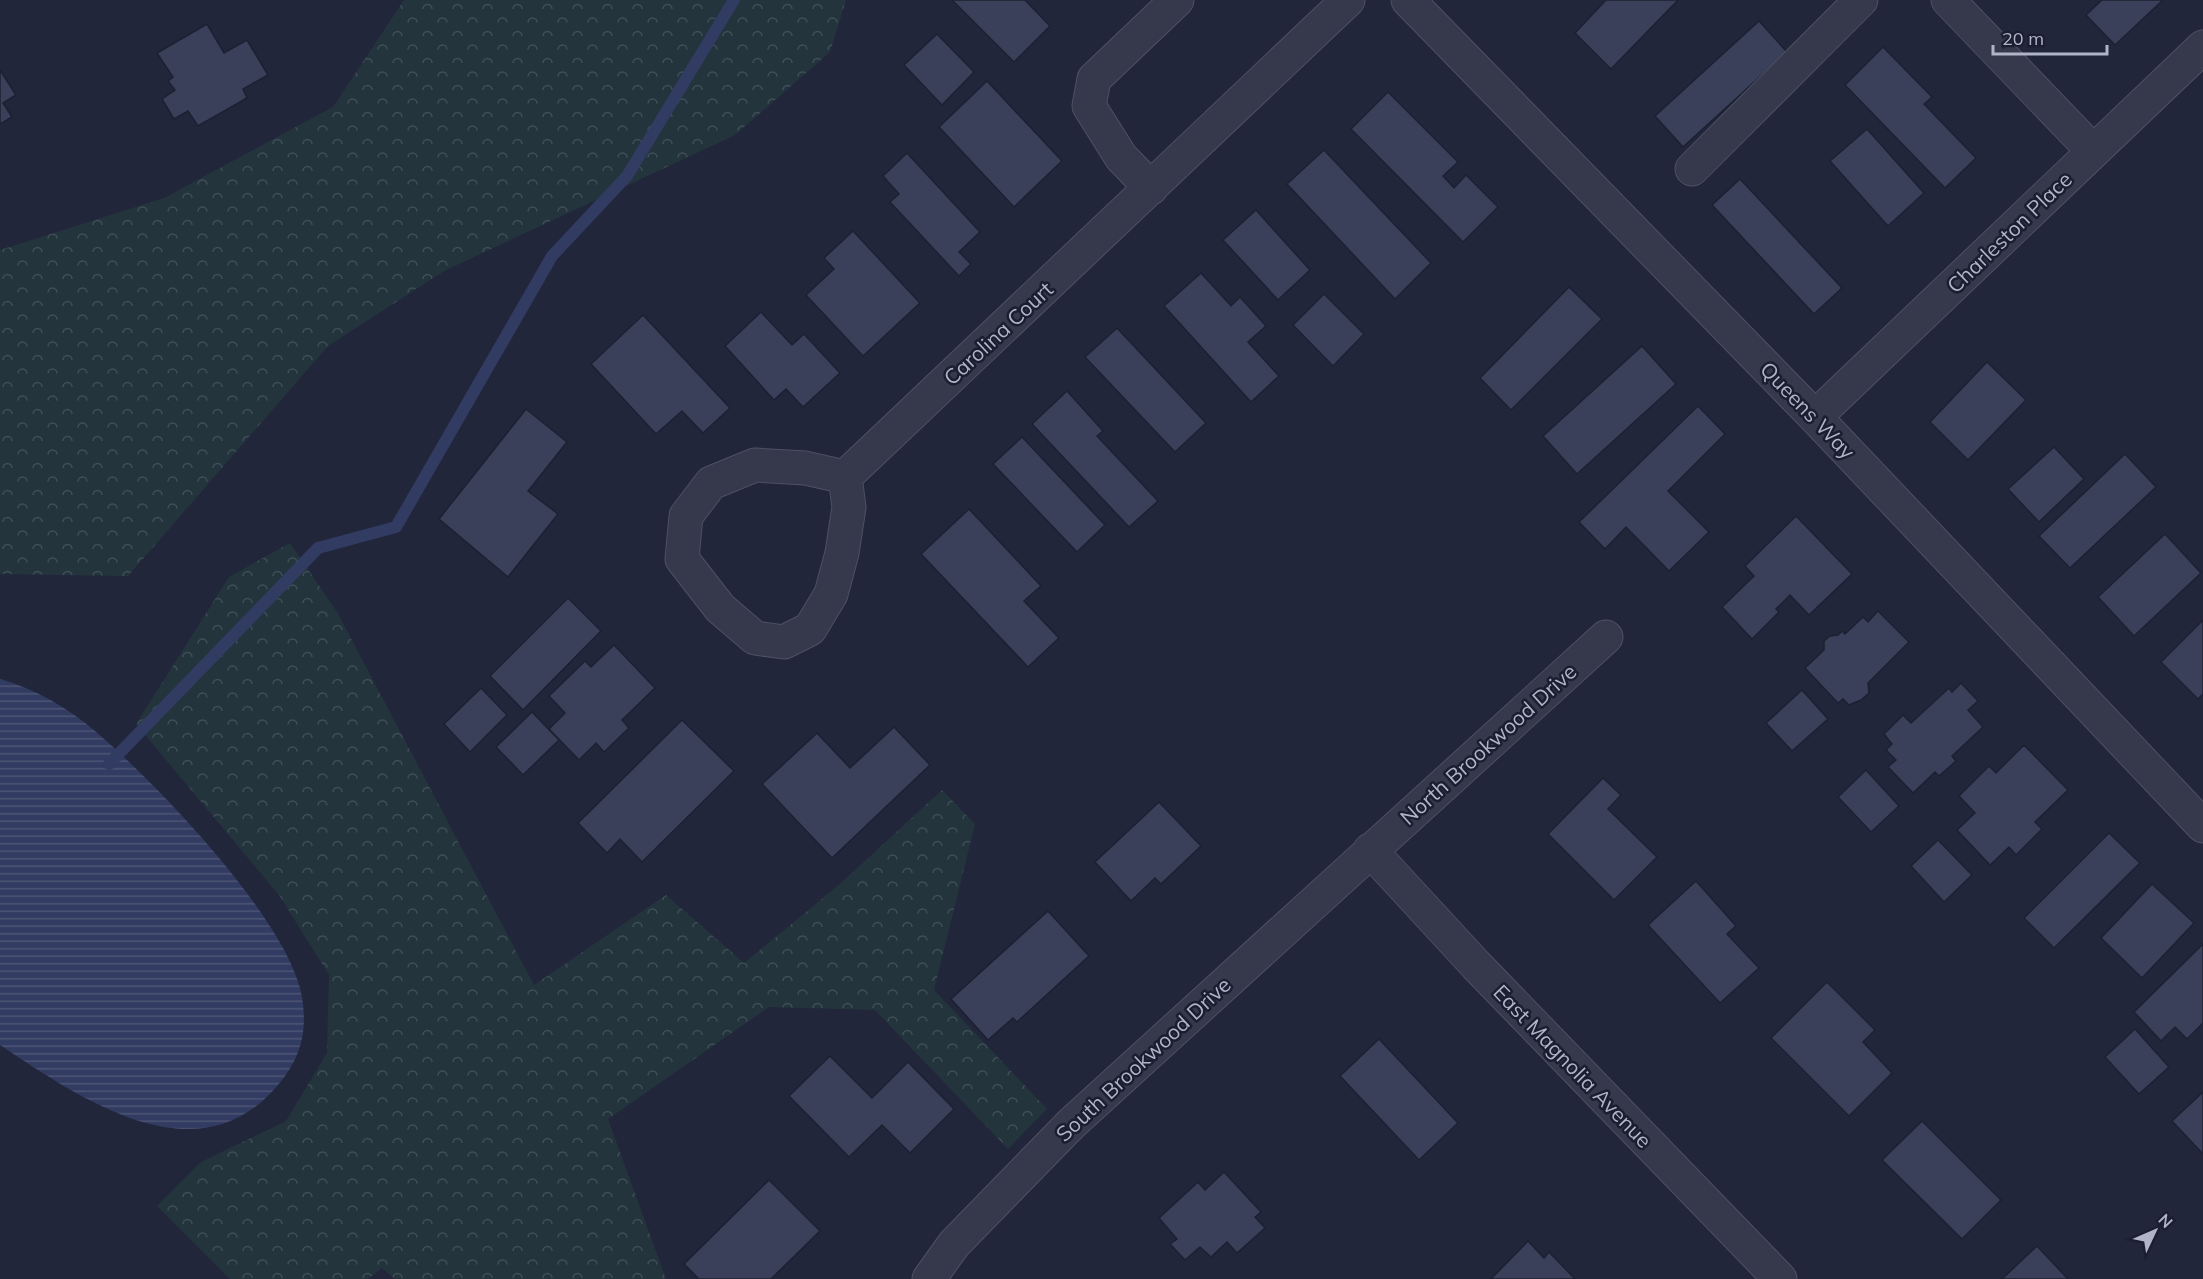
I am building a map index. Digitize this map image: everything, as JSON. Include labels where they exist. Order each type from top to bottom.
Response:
[{"type":"street","points":[[1150,188],[1121,157],[1089,106],[1094,79],[1177,0]]},
{"type":"street","name":"Carolina Court","points":[[845,477],[1348,0]]},
{"type":"street","name":"Queens Way","points":[[1408,0],[1815,417],[2203,826]]},
{"type":"street","points":[[1692,169],[1861,0]]},
{"type":"street","points":[[1948,0],[2093,151]]},
{"type":"street","name":"Charleston Place","points":[[1815,417],[2203,47]]},
{"type":"street","points":[[755,465],[805,468],[845,477],[849,507],[842,553],[831,594],[810,629],[784,642],[755,638],[720,608],[682,559],[686,516],[711,483],[755,465]]},
{"type":"street","name":"North Brookwood Drive","points":[[1370,850],[1606,637]]},
{"type":"street","name":"South Brookwood Drive","points":[[929,1279],[954,1244],[1071,1124],[1370,850]]},
{"type":"street","name":"East Magnolia Avenue","points":[[1370,850],[1476,965],[1780,1279]]},
{"type":"green space","points":[[404,0],[846,0],[830,52],[735,135],[444,271],[328,346],[128,576],[0,574],[0,250],[164,198],[333,107]]},
{"type":"green space","points":[[290,543],[337,612],[534,985],[666,895],[744,963],[840,884],[942,790],[975,824],[934,990],[1047,1109],[1008,1149],[875,1010],[769,1007],[608,1119],[666,1279],[395,1279],[382,1268],[368,1279],[230,1279],[157,1206],[201,1162],[286,1121],[327,1053],[329,975],[279,895],[136,724],[229,577]]},
{"type":"water","points":[[0,679],[38,694],[84,722],[150,782],[212,850],[242,887],[268,923],[288,957],[303,1002],[302,1040],[293,1063],[278,1085],[246,1113],[212,1127],[176,1129],[139,1121],[102,1106],[66,1087],[0,1045]]},
{"type":"building","points":[[952,0],[1025,0],[1050,26],[1014,62]]},
{"type":"building","points":[[1606,0],[1678,0],[1611,69],[1575,33]]},
{"type":"building","points":[[2102,0],[2163,0],[2115,45],[2086,15]]},
{"type":"building","points":[[1759,21],[1787,52],[1683,147],[1655,116]]},
{"type":"building","points":[[207,24],[224,53],[247,40],[268,75],[243,89],[247,98],[198,126],[188,111],[174,119],[162,99],[175,90],[168,81],[173,77],[157,53]]},
{"type":"building","points":[[937,34],[974,72],[942,105],[904,65]]},
{"type":"building","points":[[1883,47],[1932,97],[1924,104],[1976,158],[1945,188],[1845,85]]},
{"type":"building","points":[[0,70],[16,95],[3,103],[12,117],[0,124]]},
{"type":"building","points":[[987,81],[1062,161],[1014,207],[939,127]]},
{"type":"building","points":[[1388,92],[1458,162],[1443,176],[1454,188],[1466,175],[1498,207],[1463,242],[1351,129]]},
{"type":"building","points":[[1867,129],[1924,193],[1888,226],[1830,161]]},
{"type":"building","points":[[1324,150],[1431,263],[1395,299],[1287,184]]},
{"type":"building","points":[[907,153],[980,232],[959,252],[971,264],[959,276],[890,202],[899,194],[883,176]]},
{"type":"building","points":[[1740,179],[1842,288],[1814,314],[1712,205]]},
{"type":"building","points":[[1256,210],[1310,270],[1278,300],[1223,240]]},
{"type":"building","points":[[853,231],[920,303],[863,356],[806,295],[834,269],[824,258]]},
{"type":"building","points":[[1201,273],[1231,306],[1240,297],[1266,326],[1248,342],[1279,376],[1251,402],[1164,306]]},
{"type":"building","points":[[1569,287],[1602,319],[1511,410],[1480,378]]},
{"type":"building","points":[[1324,294],[1364,334],[1333,366],[1293,325]]},
{"type":"building","points":[[761,312],[792,345],[804,334],[840,373],[803,407],[786,389],[774,400],[725,346]]},
{"type":"building","points":[[643,315],[730,408],[703,433],[682,411],[656,434],[591,364]]},
{"type":"building","points":[[1117,328],[1206,423],[1175,452],[1085,357]]},
{"type":"building","points":[[1642,346],[1676,384],[1577,474],[1543,436]]},
{"type":"building","points":[[1987,362],[2026,400],[1968,460],[1930,422]]},
{"type":"building","points":[[1067,391],[1103,431],[1097,436],[1158,501],[1129,527],[1032,424]]},
{"type":"building","points":[[1698,406],[1725,434],[1668,491],[1709,532],[1669,571],[1626,527],[1605,549],[1579,522]]},
{"type":"building","points":[[526,409],[567,442],[528,491],[558,514],[508,577],[439,519]]},
{"type":"building","points":[[1022,437],[1105,525],[1077,552],[993,464]]},
{"type":"building","points":[[2054,447],[2084,479],[2039,522],[2008,489]]},
{"type":"building","points":[[2125,454],[2156,487],[2070,568],[2039,536]]},
{"type":"building","points":[[969,509],[1041,586],[1024,601],[1059,638],[1028,667],[921,554]]},
{"type":"building","points":[[1796,516],[1852,574],[1809,615],[1790,595],[1776,609],[1779,612],[1752,639],[1722,607],[1754,576],[1745,566]]},
{"type":"building","points":[[2165,534],[2201,573],[2134,636],[2098,597]]},
{"type":"building","points":[[568,598],[601,631],[523,710],[490,676]]},
{"type":"building","points":[[1878,611],[1909,642],[1868,683],[1869,693],[1861,700],[1849,705],[1843,699],[1838,703],[1805,668],[1824,650],[1824,641],[1830,636],[1838,635],[1842,631],[1845,634],[1863,617],[1868,622]]},
{"type":"building","points":[[2203,620],[2203,694],[2198,699],[2161,662]]},
{"type":"building","points":[[614,645],[655,688],[622,720],[629,728],[604,752],[596,743],[579,760],[549,729],[565,713],[549,696],[585,661],[591,667]]},
{"type":"building","points":[[1961,683],[1978,701],[1968,710],[1983,727],[1952,756],[1956,761],[1939,776],[1935,772],[1913,793],[1888,767],[1896,760],[1886,750],[1892,744],[1884,734],[1903,715],[1911,723],[1949,688],[1952,692]]},
{"type":"building","points":[[481,688],[507,715],[470,752],[444,724]]},
{"type":"building","points":[[1802,690],[1828,719],[1792,751],[1766,723]]},
{"type":"building","points":[[532,712],[559,740],[523,775],[496,747]]},
{"type":"building","points":[[682,720],[734,771],[642,862],[620,839],[607,853],[578,823]]},
{"type":"building","points":[[894,727],[930,765],[832,858],[762,784],[817,733],[850,768]]},
{"type":"building","points":[[2024,745],[2068,790],[2035,822],[2042,829],[2016,855],[2009,847],[1990,865],[1957,830],[1975,813],[1959,796],[1989,766],[1996,773]]},
{"type":"building","points":[[1866,770],[1899,806],[1871,832],[1838,797]]},
{"type":"building","points":[[1603,778],[1621,795],[1608,809],[1657,857],[1614,900],[1548,834]]},
{"type":"building","points":[[1159,802],[1201,846],[1161,884],[1155,878],[1131,901],[1095,862]]},
{"type":"building","points":[[2109,833],[2140,863],[2054,948],[2024,918]]},
{"type":"building","points":[[1938,840],[1972,875],[1944,902],[1911,866]]},
{"type":"building","points":[[1696,881],[1736,926],[1727,934],[1759,968],[1720,1003],[1648,925]]},
{"type":"building","points":[[2152,884],[2194,923],[2142,978],[2101,938]]},
{"type":"building","points":[[1048,911],[1089,956],[1017,1022],[1013,1018],[988,1040],[951,999]]},
{"type":"building","points":[[2203,944],[2203,1023],[2187,1039],[2175,1027],[2161,1041],[2134,1012]]},
{"type":"building","points":[[1827,982],[1875,1030],[1863,1042],[1892,1073],[1849,1116],[1771,1038]]},
{"type":"building","points":[[2135,1029],[2169,1067],[2139,1094],[2105,1057]]},
{"type":"building","points":[[1379,1039],[1458,1123],[1419,1160],[1340,1076]]},
{"type":"building","points":[[830,1056],[872,1098],[908,1062],[954,1109],[910,1153],[882,1125],[849,1157],[789,1096]]},
{"type":"building","points":[[2203,1092],[2203,1154],[2172,1121]]},
{"type":"building","points":[[1922,1121],[2001,1200],[1962,1239],[1882,1160]]},
{"type":"building","points":[[1224,1172],[1261,1212],[1255,1217],[1265,1228],[1237,1253],[1227,1242],[1211,1257],[1200,1247],[1185,1260],[1170,1244],[1177,1239],[1159,1218],[1198,1182],[1205,1190]]},
{"type":"building","points":[[769,1180],[820,1231],[771,1279],[699,1279],[684,1264]]},
{"type":"building","points":[[1528,1241],[1544,1258],[1549,1252],[1575,1279],[1491,1279]]},
{"type":"building","points":[[2037,1246],[2068,1279],[2002,1279]]},
{"type":"waterway","points":[[109,764],[318,548],[396,527],[552,256],[627,176],[734,0]]}]
